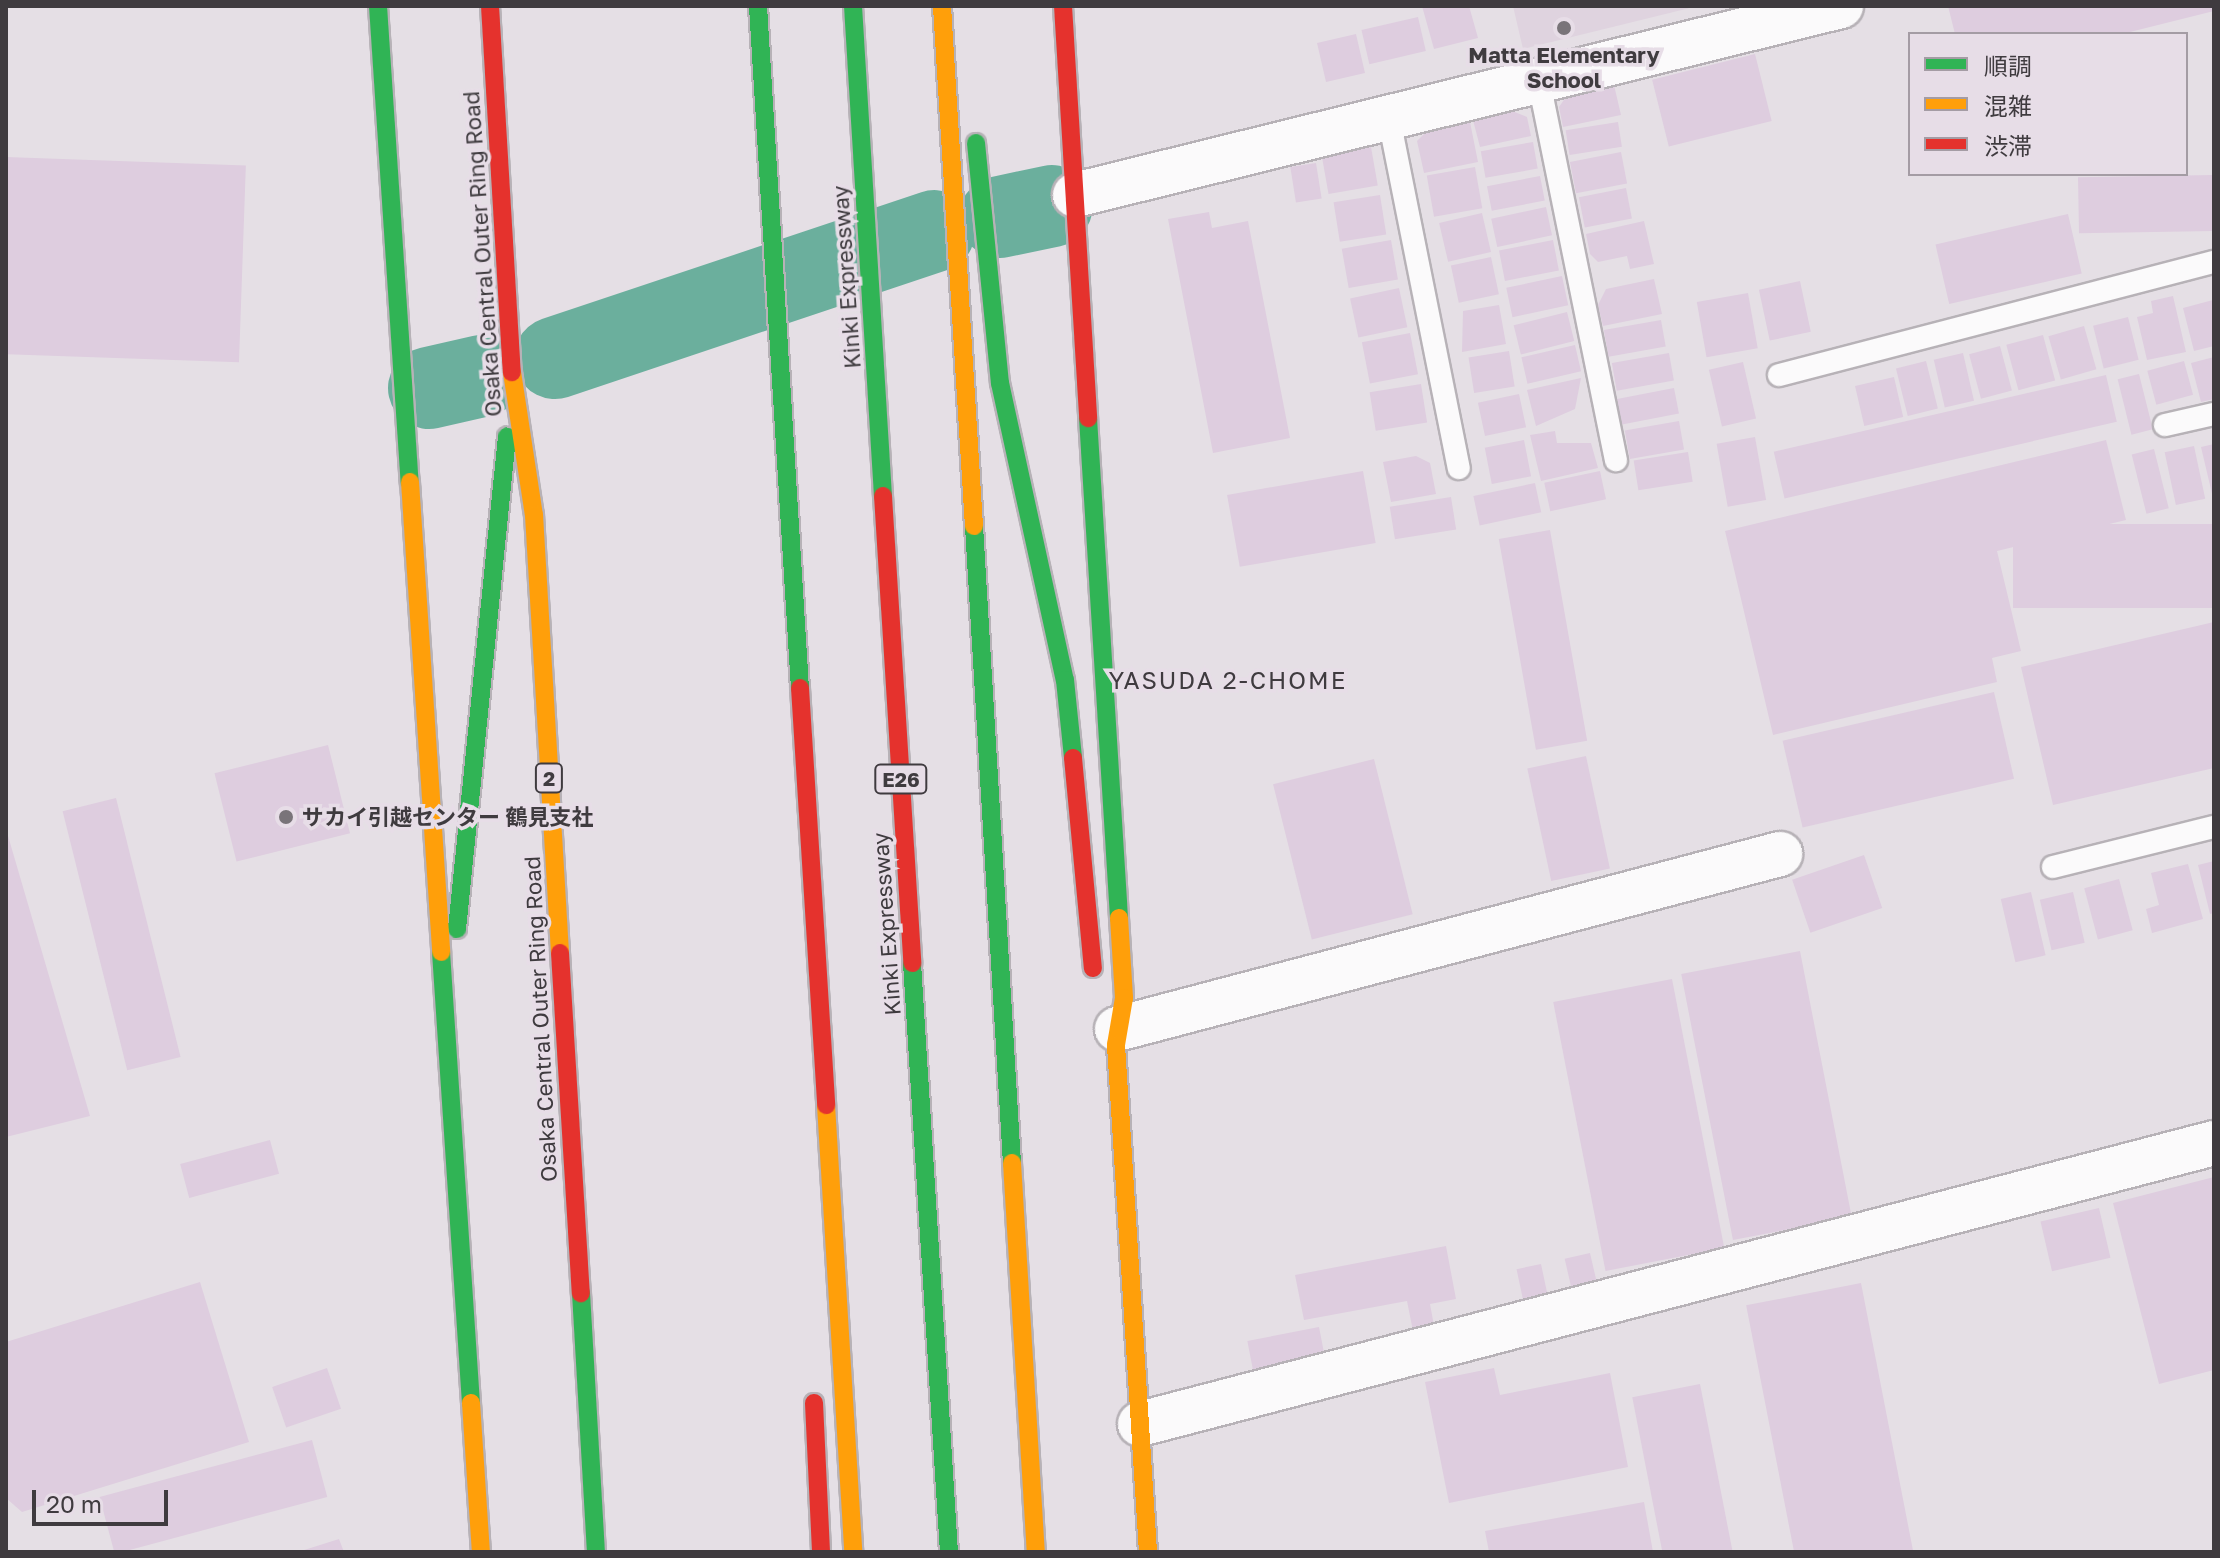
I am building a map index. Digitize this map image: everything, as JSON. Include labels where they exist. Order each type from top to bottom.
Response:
[{"type":"main road","points":[[378,6],[443,1031],[481,1552]]},
{"type":"main road","name":"Osaka Central Outer Ring Road","points":[[490,6],[513,392],[534,515],[596,1552]]},
{"type":"main road","points":[[758,6],[853,1552]]},
{"type":"main road","name":"Kinki Expressway","points":[[853,6],[949,1552]]},
{"type":"main road","points":[[942,6],[1036,1552]]},
{"type":"main road","points":[[956,6],[969,92]]},
{"type":"main road","points":[[1063,6],[1124,998],[1110,1019],[1148,1552]]},
{"type":"main road","points":[[974,120],[1000,383],[1065,680],[1095,986]]},
{"type":"main road","points":[[443,1031],[513,392]]},
{"type":"main road","points":[[800,1042],[807,798]]},
{"type":"main road","points":[[813,1382],[821,1552]]},
{"type":"street","points":[[1075,195],[1841,6]]},
{"type":"street","points":[[1110,1019],[1780,854]]},
{"type":"street","points":[[1140,1424],[2214,1143]]},
{"type":"lane","points":[[1539,82],[1616,460]]},
{"type":"lane","points":[[1389,119],[1459,468]]},
{"type":"lane","points":[[1779,375],[2214,262]]},
{"type":"lane","points":[[2165,425],[2214,414]]},
{"type":"lane","points":[[2053,867],[2214,827]]},
{"type":"shaded area","name":"Matta Elementary School","points":[[1513,6],[1698,6],[1523,49]]},
{"type":"building","points":[[1422,6],[1469,6],[1478,38],[1434,49]]},
{"type":"building","points":[[1948,6],[2214,6],[2214,11],[2130,32],[1954,32]]},
{"type":"building","points":[[1418,17],[1426,51],[1369,64],[1361,30]]},
{"type":"building","points":[[1356,34],[1365,73],[1326,82],[1317,43]]},
{"type":"building","points":[[1755,54],[1772,121],[1669,147],[1652,80]]},
{"type":"building","points":[[1614,85],[1621,115],[1563,127],[1559,107],[1568,94]]},
{"type":"building","points":[[1512,111],[1527,117],[1531,136],[1480,147],[1473,120]]},
{"type":"building","points":[[1470,122],[1478,162],[1424,173],[1417,141],[1427,131]]},
{"type":"building","points":[[1618,122],[1622,147],[1570,155],[1566,130]]},
{"type":"building","points":[[1533,142],[1538,169],[1485,178],[1481,151]]},
{"type":"building","points":[[1371,147],[1378,185],[1329,194],[1322,156]]},
{"type":"building","points":[[1621,152],[1627,183],[1576,193],[1570,162]]},
{"type":"building","points":[[6,157],[246,165],[239,362],[6,354]]},
{"type":"building","points":[[1316,163],[1322,199],[1296,203],[1290,167]]},
{"type":"building","points":[[1475,167],[1482,208],[1434,217],[1427,176]]},
{"type":"building","points":[[2213,175],[2214,231],[2079,233],[2078,177]]},
{"type":"building","points":[[1540,176],[1545,201],[1492,211],[1487,186]]},
{"type":"building","points":[[1626,188],[1632,218],[1585,228],[1579,197]]},
{"type":"building","points":[[1380,195],[1386,235],[1340,242],[1334,202]]},
{"type":"building","points":[[1546,207],[1552,235],[1497,247],[1491,219]]},
{"type":"building","points":[[1209,212],[1212,228],[1248,221],[1290,438],[1213,453],[1168,219]]},
{"type":"building","points":[[1482,213],[1491,252],[1448,262],[1439,223]]},
{"type":"building","points":[[2068,214],[2082,273],[1949,304],[1935,245]]},
{"type":"building","points":[[1644,221],[1654,264],[1630,269],[1627,256],[1598,262],[1590,254],[1586,234]]},
{"type":"building","points":[[1391,240],[1398,279],[1349,288],[1342,249]]},
{"type":"building","points":[[1553,240],[1559,270],[1505,281],[1499,250]]},
{"type":"building","points":[[1491,257],[1499,294],[1459,303],[1451,266]]},
{"type":"building","points":[[1562,276],[1568,305],[1512,317],[1506,288]]},
{"type":"building","points":[[1654,279],[1662,314],[1603,326],[1598,305],[1606,289]]},
{"type":"building","points":[[1800,281],[1811,332],[1770,341],[1759,290]]},
{"type":"building","points":[[1399,288],[1407,327],[1358,338],[1350,298]]},
{"type":"building","points":[[1748,293],[1758,348],[1707,357],[1697,302]]},
{"type":"building","points":[[2173,296],[2186,352],[2147,360],[2137,317],[2153,313],[2151,301]]},
{"type":"building","points":[[2213,300],[2214,346],[2194,351],[2183,308]]},
{"type":"building","points":[[1499,305],[1506,344],[1462,352],[1463,311]]},
{"type":"building","points":[[1567,312],[1574,341],[1521,354],[1514,325]]},
{"type":"building","points":[[2128,317],[2139,360],[2104,368],[2093,326]]},
{"type":"building","points":[[1661,320],[1666,347],[1609,357],[1604,330]]},
{"type":"building","points":[[2084,326],[2096,369],[2061,379],[2048,336]]},
{"type":"building","points":[[1410,333],[1418,374],[1370,384],[1362,342]]},
{"type":"building","points":[[2043,335],[2055,380],[2018,390],[2006,345]]},
{"type":"building","points":[[1575,345],[1581,371],[1527,384],[1521,357]]},
{"type":"building","points":[[2000,346],[2012,390],[1981,399],[1969,354]]},
{"type":"building","points":[[1509,351],[1515,387],[1474,393],[1469,357]]},
{"type":"building","points":[[1669,353],[1674,381],[1617,391],[1612,363]]},
{"type":"building","points":[[1963,353],[1974,401],[1945,407],[1934,360]]},
{"type":"building","points":[[2214,357],[2214,399],[2201,402],[2191,363]]},
{"type":"building","points":[[1926,361],[1938,409],[1908,416],[1896,368]]},
{"type":"building","points":[[2184,361],[2193,395],[2156,405],[2147,371]]},
{"type":"building","points":[[1743,362],[1756,419],[1722,426],[1709,370]]},
{"type":"building","points":[[2139,374],[2153,429],[2131,435],[2118,379]]},
{"type":"building","points":[[2106,375],[2117,422],[1785,498],[1774,452]]},
{"type":"building","points":[[1894,377],[1903,417],[1864,426],[1855,386]]},
{"type":"building","points":[[1581,378],[1575,409],[1536,426],[1527,390]]},
{"type":"building","points":[[1421,384],[1427,423],[1376,431],[1370,392]]},
{"type":"building","points":[[1674,388],[1679,414],[1622,425],[1617,399]]},
{"type":"building","points":[[1519,394],[1526,427],[1485,436],[1478,403]]},
{"type":"building","points":[[1679,421],[1684,450],[1630,459],[1625,431]]},
{"type":"building","points":[[1555,431],[1557,443],[1591,443],[1598,468],[1541,481],[1530,435]]},
{"type":"building","points":[[1755,437],[1766,500],[1728,507],[1717,444]]},
{"type":"building","points":[[1524,440],[1531,476],[1492,484],[1485,448]]},
{"type":"building","points":[[2106,440],[2126,520],[1997,551],[2021,651],[1992,658],[1997,682],[1773,735],[1725,531]]},
{"type":"building","points":[[2214,444],[2214,498],[2213,498],[2201,447]]},
{"type":"building","points":[[2194,446],[2205,499],[2176,505],[2165,452]]},
{"type":"building","points":[[2154,449],[2169,508],[2146,514],[2132,455]]},
{"type":"building","points":[[1688,452],[1693,482],[1638,490],[1634,461]]},
{"type":"building","points":[[1416,456],[1430,463],[1436,494],[1391,502],[1383,462]]},
{"type":"building","points":[[1363,471],[1376,543],[1240,567],[1227,495]]},
{"type":"building","points":[[1600,471],[1606,499],[1550,511],[1544,483]]},
{"type":"building","points":[[1535,483],[1541,512],[1480,525],[1473,496]]},
{"type":"building","points":[[1451,497],[1456,530],[1395,539],[1390,507]]},
{"type":"building","points":[[2013,524],[2214,524],[2214,608],[2013,608]]},
{"type":"building","points":[[1550,530],[1587,741],[1536,750],[1499,539]]},
{"type":"building","points":[[2214,622],[2214,768],[2053,805],[2021,667]]},
{"type":"building","points":[[1994,692],[2014,779],[1803,828],[1783,741]]},
{"type":"building","points":[[328,745],[350,833],[236,862],[214,773]]},
{"type":"building","points":[[1586,756],[1610,868],[1551,881],[1527,768]]},
{"type":"building","points":[[1374,759],[1413,914],[1312,939],[1273,784]]},
{"type":"building","points":[[116,798],[181,1057],[127,1070],[63,811]]},
{"type":"building","points":[[6,829],[90,1116],[6,1137]]},
{"type":"building","points":[[1864,855],[1882,908],[1810,933],[1792,880]]},
{"type":"building","points":[[2214,861],[2214,913],[2210,914],[2198,865]]},
{"type":"building","points":[[2188,864],[2203,919],[2152,933],[2146,909],[2159,905],[2151,873]]},
{"type":"building","points":[[2119,879],[2133,930],[2098,940],[2084,888]]},
{"type":"building","points":[[2031,892],[2046,955],[2015,962],[2001,899]]},
{"type":"building","points":[[2073,892],[2085,943],[2052,950],[2040,900]]},
{"type":"building","points":[[1800,951],[1852,1217],[1733,1240],[1681,974]]},
{"type":"building","points":[[1672,979],[1724,1248],[1606,1271],[1553,1002]]},
{"type":"building","points":[[270,1140],[279,1174],[189,1198],[180,1164]]},
{"type":"building","points":[[2214,1177],[2214,1370],[2159,1384],[2113,1203]]},
{"type":"building","points":[[2099,1208],[2110,1258],[2052,1271],[2041,1221]]},
{"type":"building","points":[[1446,1246],[1456,1299],[1430,1304],[1435,1331],[1414,1336],[1407,1301],[1304,1320],[1295,1275]]},
{"type":"building","points":[[1590,1253],[1598,1288],[1573,1294],[1565,1259]]},
{"type":"building","points":[[1541,1264],[1548,1298],[1524,1303],[1517,1269]]},
{"type":"building","points":[[200,1282],[249,1442],[22,1512],[6,1498],[6,1342]]},
{"type":"building","points":[[1861,1283],[1913,1552],[1794,1552],[1746,1305]]},
{"type":"building","points":[[1319,1327],[1326,1363],[1254,1377],[1247,1341]]},
{"type":"building","points":[[327,1368],[341,1409],[286,1428],[272,1387]]},
{"type":"building","points":[[1494,1368],[1500,1395],[1610,1373],[1628,1467],[1449,1503],[1425,1382]]},
{"type":"building","points":[[1700,1384],[1733,1552],[1662,1552],[1632,1397]]},
{"type":"building","points":[[312,1440],[327,1497],[114,1552],[99,1497]]},
{"type":"building","points":[[1644,1502],[1653,1552],[1489,1552],[1485,1531]]},
{"type":"building","points":[[339,1539],[344,1552],[301,1552],[301,1551]]},
{"type":"waterway","points":[[1000,217],[1052,206]]},
{"type":"waterway","points":[[555,358],[934,231]]},
{"type":"waterway","points":[[429,388],[482,376]]},
{"type":"traffic: fast","points":[[378,6],[410,482]]},
{"type":"traffic: fast","points":[[758,6],[800,688]]},
{"type":"traffic: fast","points":[[853,6],[883,496]]},
{"type":"traffic: fast","points":[[976,143],[1000,383],[1065,680],[1073,758]]},
{"type":"traffic: fast","points":[[1088,418],[1119,918]]},
{"type":"traffic: fast","points":[[457,929],[507,437]]},
{"type":"traffic: fast","points":[[974,526],[1012,1163]]},
{"type":"traffic: fast","points":[[441,952],[471,1403]]},
{"type":"traffic: fast","points":[[912,963],[949,1552]]},
{"type":"traffic: fast","points":[[581,1293],[596,1552]]},
{"type":"traffic: slow","points":[[942,6],[974,526]]},
{"type":"traffic: slow","points":[[512,372],[534,515],[560,953]]},
{"type":"traffic: slow","points":[[410,482],[441,952]]},
{"type":"traffic: slow","points":[[1119,918],[1124,998],[1116,1045],[1148,1552]]},
{"type":"traffic: slow","points":[[826,1105],[853,1552]]},
{"type":"traffic: slow","points":[[1012,1163],[1036,1552]]},
{"type":"traffic: slow","points":[[471,1403],[481,1552]]},
{"type":"traffic: jam","points":[[490,6],[512,372]]},
{"type":"traffic: jam","points":[[1063,6],[1088,418]]},
{"type":"traffic: jam","points":[[883,496],[912,963]]},
{"type":"traffic: jam","points":[[800,688],[826,1105]]},
{"type":"traffic: jam","points":[[1073,758],[1093,968]]},
{"type":"traffic: jam","points":[[560,953],[581,1293]]},
{"type":"traffic: jam","points":[[814,1403],[821,1552]]},
{"type":"place","name":"Matta Elementary School","points":[[1564,28]]},
{"type":"place","name":"サカイ引越センター 鶴見支社","points":[[286,817]]},
{"type":"district","name":"YASUDA 2-CHOME","points":[[1228,680]]}]
